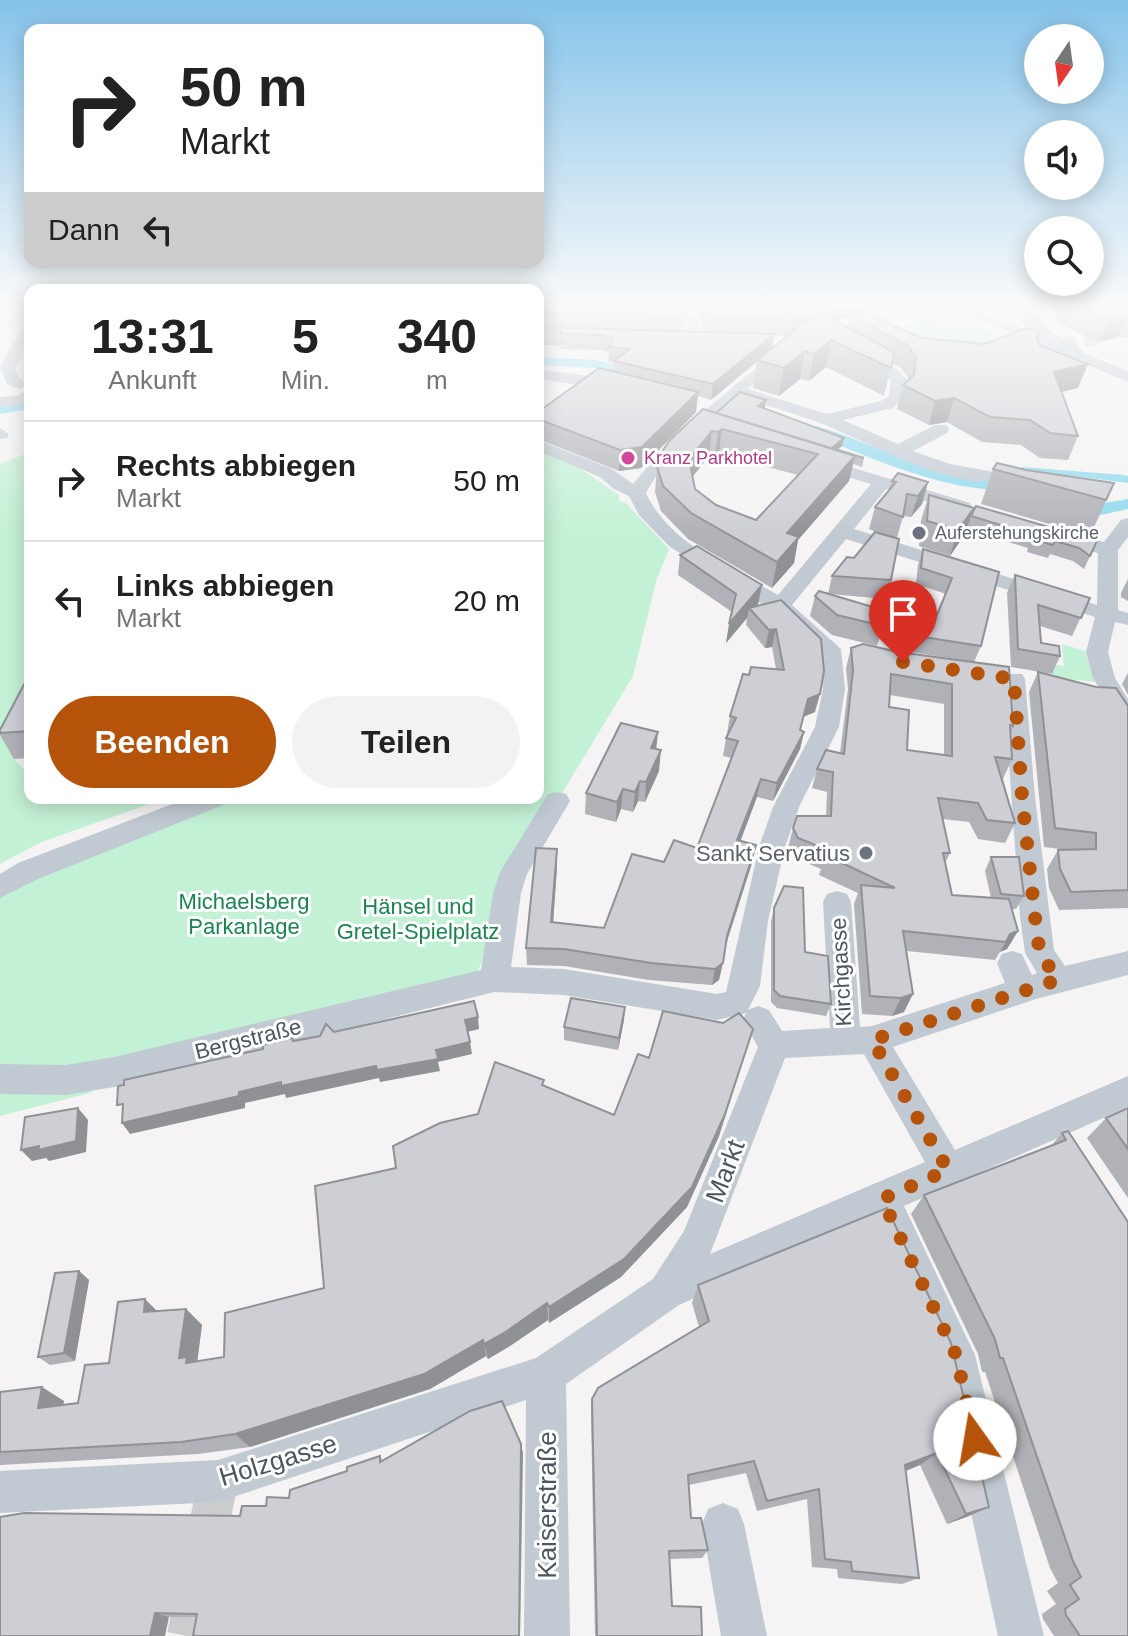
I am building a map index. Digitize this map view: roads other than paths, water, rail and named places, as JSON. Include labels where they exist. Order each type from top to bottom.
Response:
[{"type":"street","points":[[575,394],[589,384]]},
{"type":"street","points":[[613,384],[641,391]]},
{"type":"street","points":[[637,493],[649,470],[748,384]]},
{"type":"street","points":[[686,402],[718,411],[827,419],[887,405],[897,398],[899,384]]},
{"type":"street","points":[[0,388],[24,387]]},
{"type":"street","points":[[0,400],[23,401],[24,394]]},
{"type":"street","points":[[827,419],[929,464],[980,475]]},
{"type":"street","points":[[899,451],[941,429]]},
{"type":"street","points":[[544,447],[606,473],[620,485],[637,493],[648,515],[689,552],[780,606],[830,649],[855,655]]},
{"type":"street","points":[[793,454],[983,512]]},
{"type":"street","points":[[780,606],[882,483]]},
{"type":"street","points":[[1128,524],[1108,550],[1121,618],[1097,652],[1104,678],[1128,718]]},
{"type":"street","points":[[1039,529],[1108,550]]},
{"type":"street","points":[[843,532],[1121,618]]},
{"type":"street","name":"Bergstraße","points":[[0,1079],[66,1080],[114,1072],[494,979],[564,982],[717,1007],[736,1003],[745,986],[754,921],[772,847],[786,807],[827,727],[834,689],[830,649]]},
{"type":"street","points":[[1043,684],[1002,677],[1022,797],[1040,953],[1058,980]]},
{"type":"street","points":[[1086,691],[1115,695]]},
{"type":"street","points":[[494,979],[507,893],[514,872],[557,801]]},
{"type":"street","points":[[0,887],[28,871],[199,804]]},
{"type":"street","name":"Kirchgasse","points":[[837,902],[859,1041]]},
{"type":"street","name":"Markt","points":[[666,1292],[697,1243],[766,1032],[859,1041],[1017,976],[1058,980],[1128,963]]},
{"type":"street","points":[[859,1041],[948,1170]]},
{"type":"street","name":"Markt","points":[[546,1374],[666,1292],[811,1242],[882,1199],[948,1170],[1061,1134],[1128,1091]]},
{"type":"street","points":[[882,1199],[956,1355],[1021,1636]]},
{"type":"street","name":"Holzgasse","points":[[0,1492],[218,1481],[546,1374]]},
{"type":"street","name":"Kaiserstraße","points":[[546,1374],[547,1636]]},
{"type":"street","points":[[723,1524],[744,1636]]},
{"type":"water","points":[[1018,469],[1124,475],[1128,476],[1128,483]]},
{"type":"waterway","points":[[0,410],[24,406]]},
{"type":"waterway","points":[[816,430],[887,459],[940,476],[992,483],[1015,481]]},
{"type":"waterway","points":[[1072,510],[1091,512],[1128,504]]},
{"type":"tunnel","points":[[187,1636],[218,1481]]},
{"type":"place","name":"Kranz Parkhotel","points":[[628,458]]},
{"type":"place","name":"Auferstehungskirche","points":[[919,533]]},
{"type":"place","name":"Sankt Servatius","points":[[866,853]]},
{"type":"park label","name":"Michaelsberg Parkanlage","points":[[244,914]]},
{"type":"park label","name":"Hänsel und Gretel-Spielplatz","points":[[418,918]]}]
